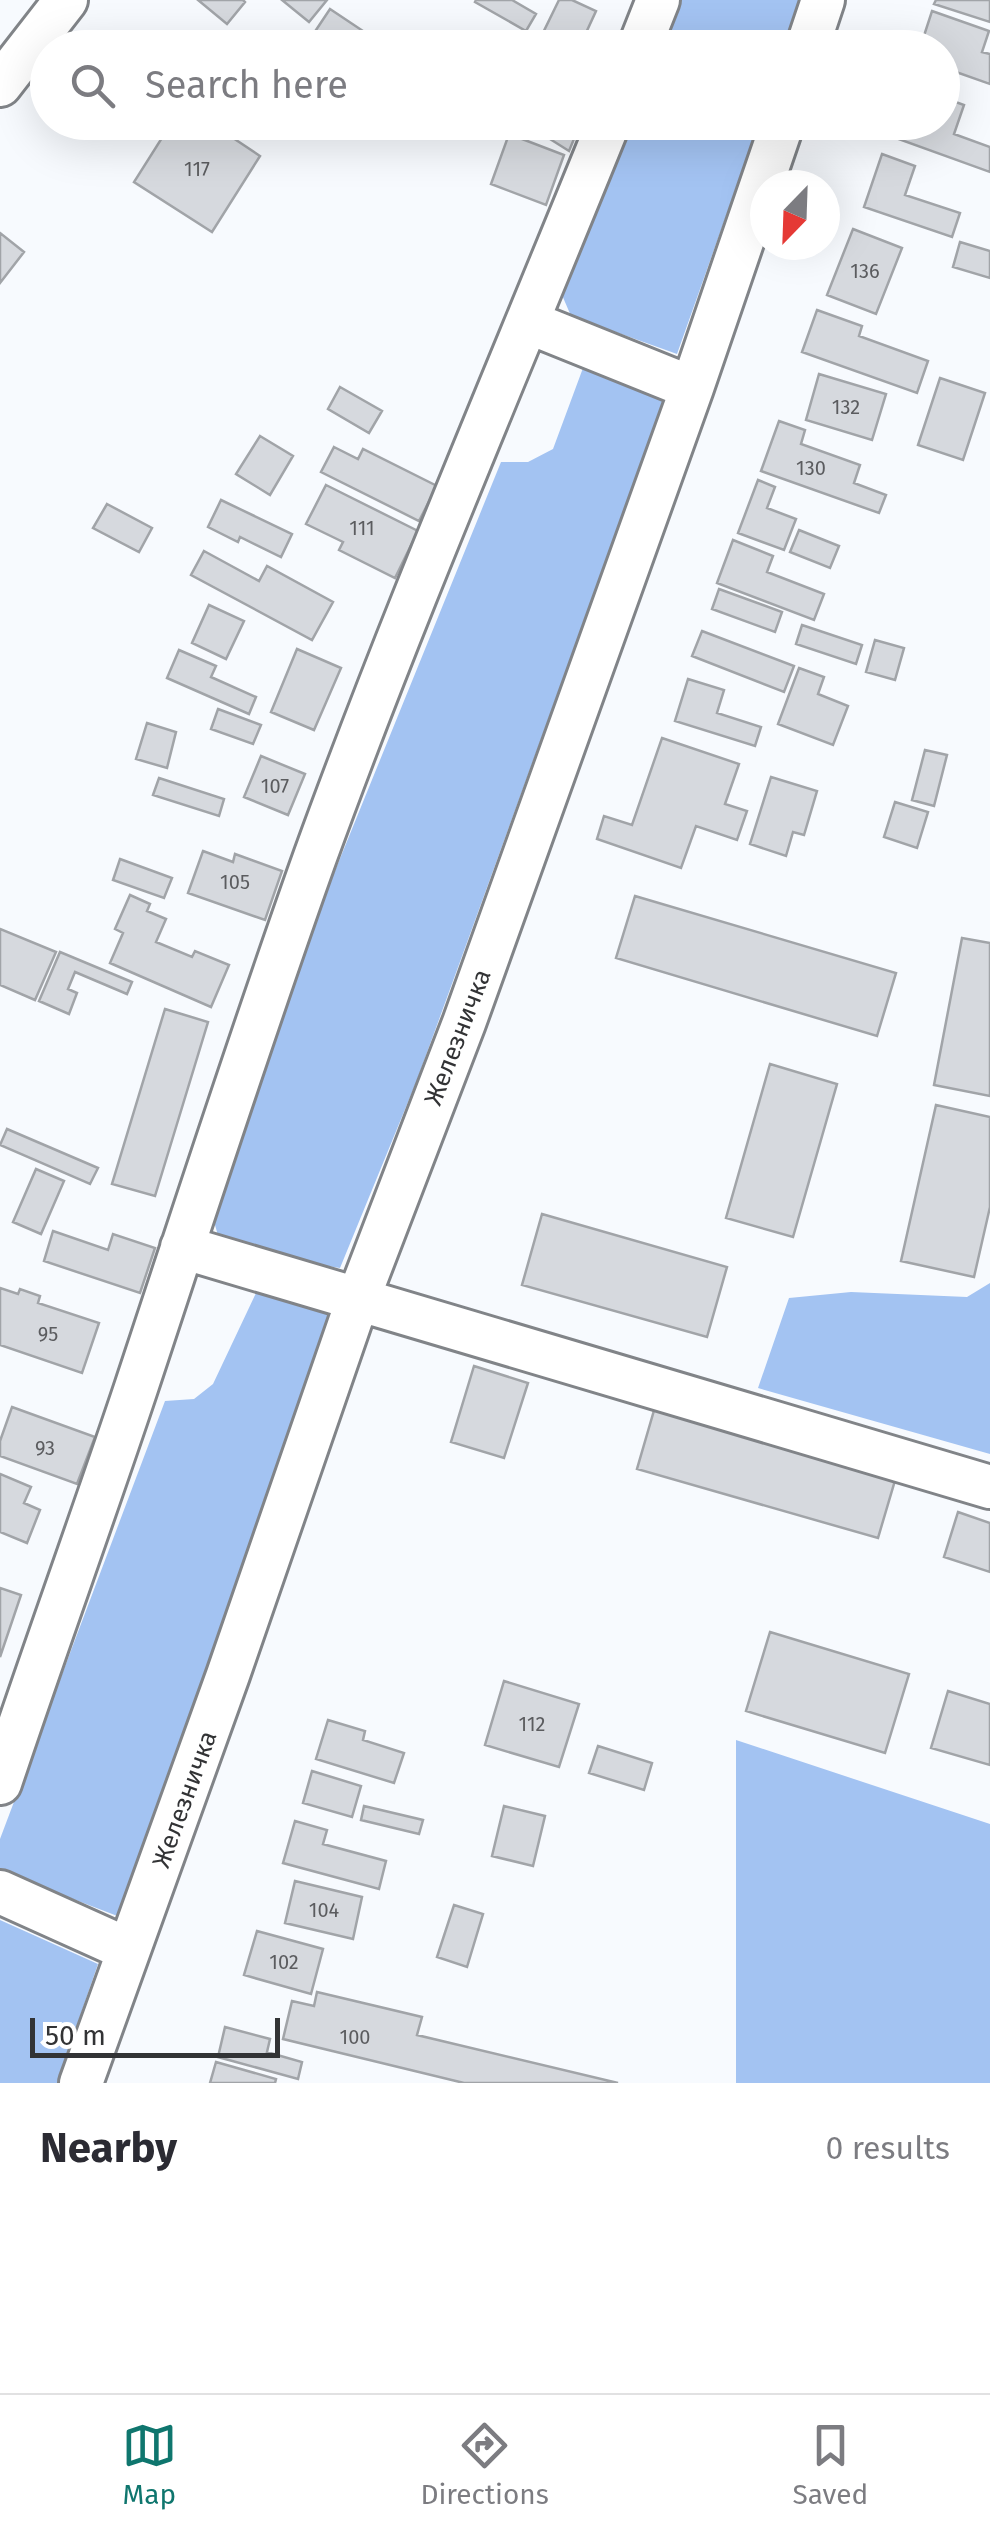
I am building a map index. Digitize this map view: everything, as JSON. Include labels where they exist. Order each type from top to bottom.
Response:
[{"type":"street","points":[[43,30],[66,0]]},
{"type":"street","points":[[646,30],[658,0]]},
{"type":"street","points":[[814,30],[823,0]]},
{"type":"street","points":[[0,85],[30,46]]},
{"type":"street","points":[[0,1782],[315,858],[450,508],[601,140]]},
{"type":"street","name":"Железничка","points":[[81,2083],[358,1299],[464,1022],[692,388],[777,140]]},
{"type":"street","points":[[528,322],[692,388]]},
{"type":"street","points":[[182,1247],[990,1488]]},
{"type":"street","points":[[0,1892],[129,1950]]},
{"type":"shaded area","points":[[679,0],[801,0],[791,30],[667,30]]},
{"type":"shaded area","points":[[622,140],[753,140],[677,354],[571,316],[562,295],[575,252]]},
{"type":"shaded area","points":[[583,368],[665,398],[417,1080],[340,1268],[265,1256],[219,1239],[213,1218],[311,930],[501,462],[528,462],[553,449]]},
{"type":"shaded area","points":[[990,1283],[990,1454],[758,1388],[789,1298],[851,1292],[967,1297]]},
{"type":"shaded area","points":[[256,1293],[334,1315],[120,1917],[0,1871],[0,1839],[165,1401],[194,1399],[213,1384]]},
{"type":"shaded area","points":[[736,1740],[990,1824],[990,2083],[736,2083]]},
{"type":"shaded area","points":[[0,1920],[98,1964],[57,2083],[0,2083]]},
{"type":"building","points":[[198,0],[243,0],[245,2],[227,24]]},
{"type":"building","points":[[282,0],[327,0],[309,22]]},
{"type":"building","points":[[512,0],[536,14],[524,30],[475,2]]},
{"type":"building","points":[[559,0],[572,0],[596,11],[587,30],[544,30]]},
{"type":"building","points":[[936,0],[990,0],[990,22],[934,4]]},
{"type":"building","points":[[330,9],[362,30],[316,30]]},
{"type":"building","points":[[932,11],[989,31],[982,52],[990,54],[990,84],[960,73],[960,30],[926,30]]},
{"type":"building","points":[[960,136],[990,147],[990,172],[901,140],[960,140]]},
{"type":"building","points":[[161,140],[236,140],[260,156],[212,232],[134,182]]},
{"type":"building","points":[[507,140],[525,140],[564,155],[546,205],[491,184]]},
{"type":"building","points":[[552,140],[574,140],[569,151]]},
{"type":"building","points":[[882,154],[915,166],[905,195],[960,213],[952,237],[864,207]]},
{"type":"building","points":[[853,229],[902,248],[876,314],[827,295]]},
{"type":"building","points":[[0,233],[24,252],[0,283]]},
{"type":"building","points":[[960,242],[990,251],[990,278],[953,267]]},
{"type":"building","points":[[817,310],[862,326],[859,336],[928,361],[917,393],[802,352]]},
{"type":"building","points":[[819,374],[886,394],[872,440],[806,420]]},
{"type":"building","points":[[940,378],[985,393],[963,460],[918,445]]},
{"type":"building","points":[[340,387],[382,411],[369,433],[328,409]]},
{"type":"building","points":[[779,421],[805,430],[801,444],[860,465],[854,483],[886,495],[879,513],[761,471]]},
{"type":"building","points":[[260,436],[293,456],[270,495],[236,474]]},
{"type":"building","points":[[334,447],[358,459],[363,449],[437,486],[419,521],[321,472]]},
{"type":"building","points":[[758,480],[775,487],[767,508],[796,519],[784,550],[738,533]]},
{"type":"building","points":[[326,485],[418,531],[395,578],[339,550],[343,542],[306,524]]},
{"type":"building","points":[[221,500],[292,534],[281,557],[208,527]]},
{"type":"building","points":[[107,504],[152,528],[139,552],[93,528]]},
{"type":"building","points":[[799,530],[839,546],[830,568],[790,552]]},
{"type":"building","points":[[733,540],[773,556],[767,572],[824,594],[814,620],[717,583]]},
{"type":"building","points":[[204,551],[259,581],[267,566],[333,602],[312,640],[191,575]]},
{"type":"building","points":[[719,589],[782,612],[775,632],[712,609]]},
{"type":"building","points":[[209,605],[244,621],[226,659],[192,643]]},
{"type":"building","points":[[802,625],[862,645],[856,664],[796,644]]},
{"type":"building","points":[[702,631],[794,666],[784,692],[692,656]]},
{"type":"building","points":[[875,640],[904,648],[895,680],[866,672]]},
{"type":"building","points":[[297,649],[341,668],[314,730],[271,712]]},
{"type":"building","points":[[179,650],[216,666],[211,677],[256,697],[249,714],[167,678]]},
{"type":"building","points":[[799,668],[824,677],[818,694],[848,706],[833,745],[778,724]]},
{"type":"building","points":[[688,679],[724,690],[717,713],[761,727],[755,746],[675,721]]},
{"type":"building","points":[[218,709],[261,725],[253,744],[211,729]]},
{"type":"building","points":[[147,723],[176,732],[167,768],[136,759]]},
{"type":"building","points":[[662,738],[739,764],[725,804],[747,811],[737,840],[696,826],[681,868],[597,839],[604,816],[632,825]]},
{"type":"building","points":[[925,750],[947,755],[934,806],[912,800]]},
{"type":"building","points":[[261,756],[305,774],[288,815],[244,797]]},
{"type":"building","points":[[771,777],[817,791],[804,835],[793,832],[786,856],[750,844]]},
{"type":"building","points":[[159,778],[224,799],[219,816],[153,795]]},
{"type":"building","points":[[895,802],[928,812],[917,848],[884,837]]},
{"type":"building","points":[[203,851],[233,862],[235,854],[282,871],[265,920],[188,893]]},
{"type":"building","points":[[120,859],[172,878],[164,898],[113,880]]},
{"type":"building","points":[[130,895],[150,904],[147,911],[166,919],[156,942],[192,957],[195,951],[229,965],[211,1007],[110,963],[123,933],[115,929]]},
{"type":"building","points":[[635,896],[896,973],[877,1036],[616,958]]},
{"type":"building","points":[[0,929],[56,952],[35,1000],[0,985]]},
{"type":"building","points":[[962,938],[990,943],[990,1096],[934,1085]]},
{"type":"building","points":[[60,952],[132,982],[127,994],[75,972],[68,989],[77,993],[69,1014],[39,1001]]},
{"type":"building","points":[[165,1009],[208,1022],[155,1196],[112,1184]]},
{"type":"building","points":[[770,1064],[837,1084],[793,1237],[726,1218]]},
{"type":"building","points":[[936,1105],[990,1117],[990,1207],[974,1277],[901,1261]]},
{"type":"building","points":[[7,1129],[98,1168],[90,1184],[0,1145]]},
{"type":"building","points":[[36,1169],[64,1181],[41,1234],[13,1222]]},
{"type":"building","points":[[542,1214],[727,1267],[707,1337],[522,1285]]},
{"type":"building","points":[[53,1231],[108,1250],[113,1234],[155,1248],[140,1293],[44,1261]]},
{"type":"building","points":[[0,1288],[40,1296],[38,1303],[99,1323],[82,1373],[0,1345]]},
{"type":"building","points":[[474,1366],[528,1383],[504,1458],[451,1442]]},
{"type":"building","points":[[12,1407],[95,1437],[77,1484],[0,1456],[0,1441]]},
{"type":"building","points":[[655,1407],[896,1477],[878,1538],[637,1469]]},
{"type":"building","points":[[0,1474],[31,1487],[24,1503],[40,1510],[27,1543],[0,1532]]},
{"type":"building","points":[[958,1512],[990,1523],[990,1572],[944,1557]]},
{"type":"building","points":[[0,1588],[21,1595],[0,1657]]},
{"type":"building","points":[[770,1632],[909,1674],[885,1753],[746,1711]]},
{"type":"building","points":[[504,1681],[579,1704],[559,1767],[485,1745]]},
{"type":"building","points":[[948,1691],[990,1704],[990,1765],[931,1748]]},
{"type":"building","points":[[328,1720],[365,1731],[363,1740],[404,1753],[394,1783],[316,1759]]},
{"type":"building","points":[[598,1746],[652,1763],[644,1790],[589,1773]]},
{"type":"building","points":[[312,1771],[361,1786],[352,1817],[303,1803]]},
{"type":"building","points":[[364,1806],[423,1820],[419,1834],[361,1820]]},
{"type":"building","points":[[504,1806],[545,1816],[533,1866],[492,1856]]},
{"type":"building","points":[[295,1821],[327,1830],[323,1844],[386,1861],[379,1889],[283,1863]]},
{"type":"building","points":[[295,1881],[362,1897],[353,1939],[285,1923]]},
{"type":"building","points":[[454,1905],[483,1914],[467,1967],[437,1957]]},
{"type":"building","points":[[257,1931],[323,1949],[311,1994],[244,1975]]},
{"type":"building","points":[[317,1992],[422,2017],[417,2035],[618,2083],[464,2083],[283,2039],[292,2001],[314,2006]]},
{"type":"building","points":[[225,2027],[270,2039],[267,2052],[302,2062],[298,2079],[218,2057]]},
{"type":"building","points":[[216,2062],[276,2079],[275,2083],[210,2083]]}]
